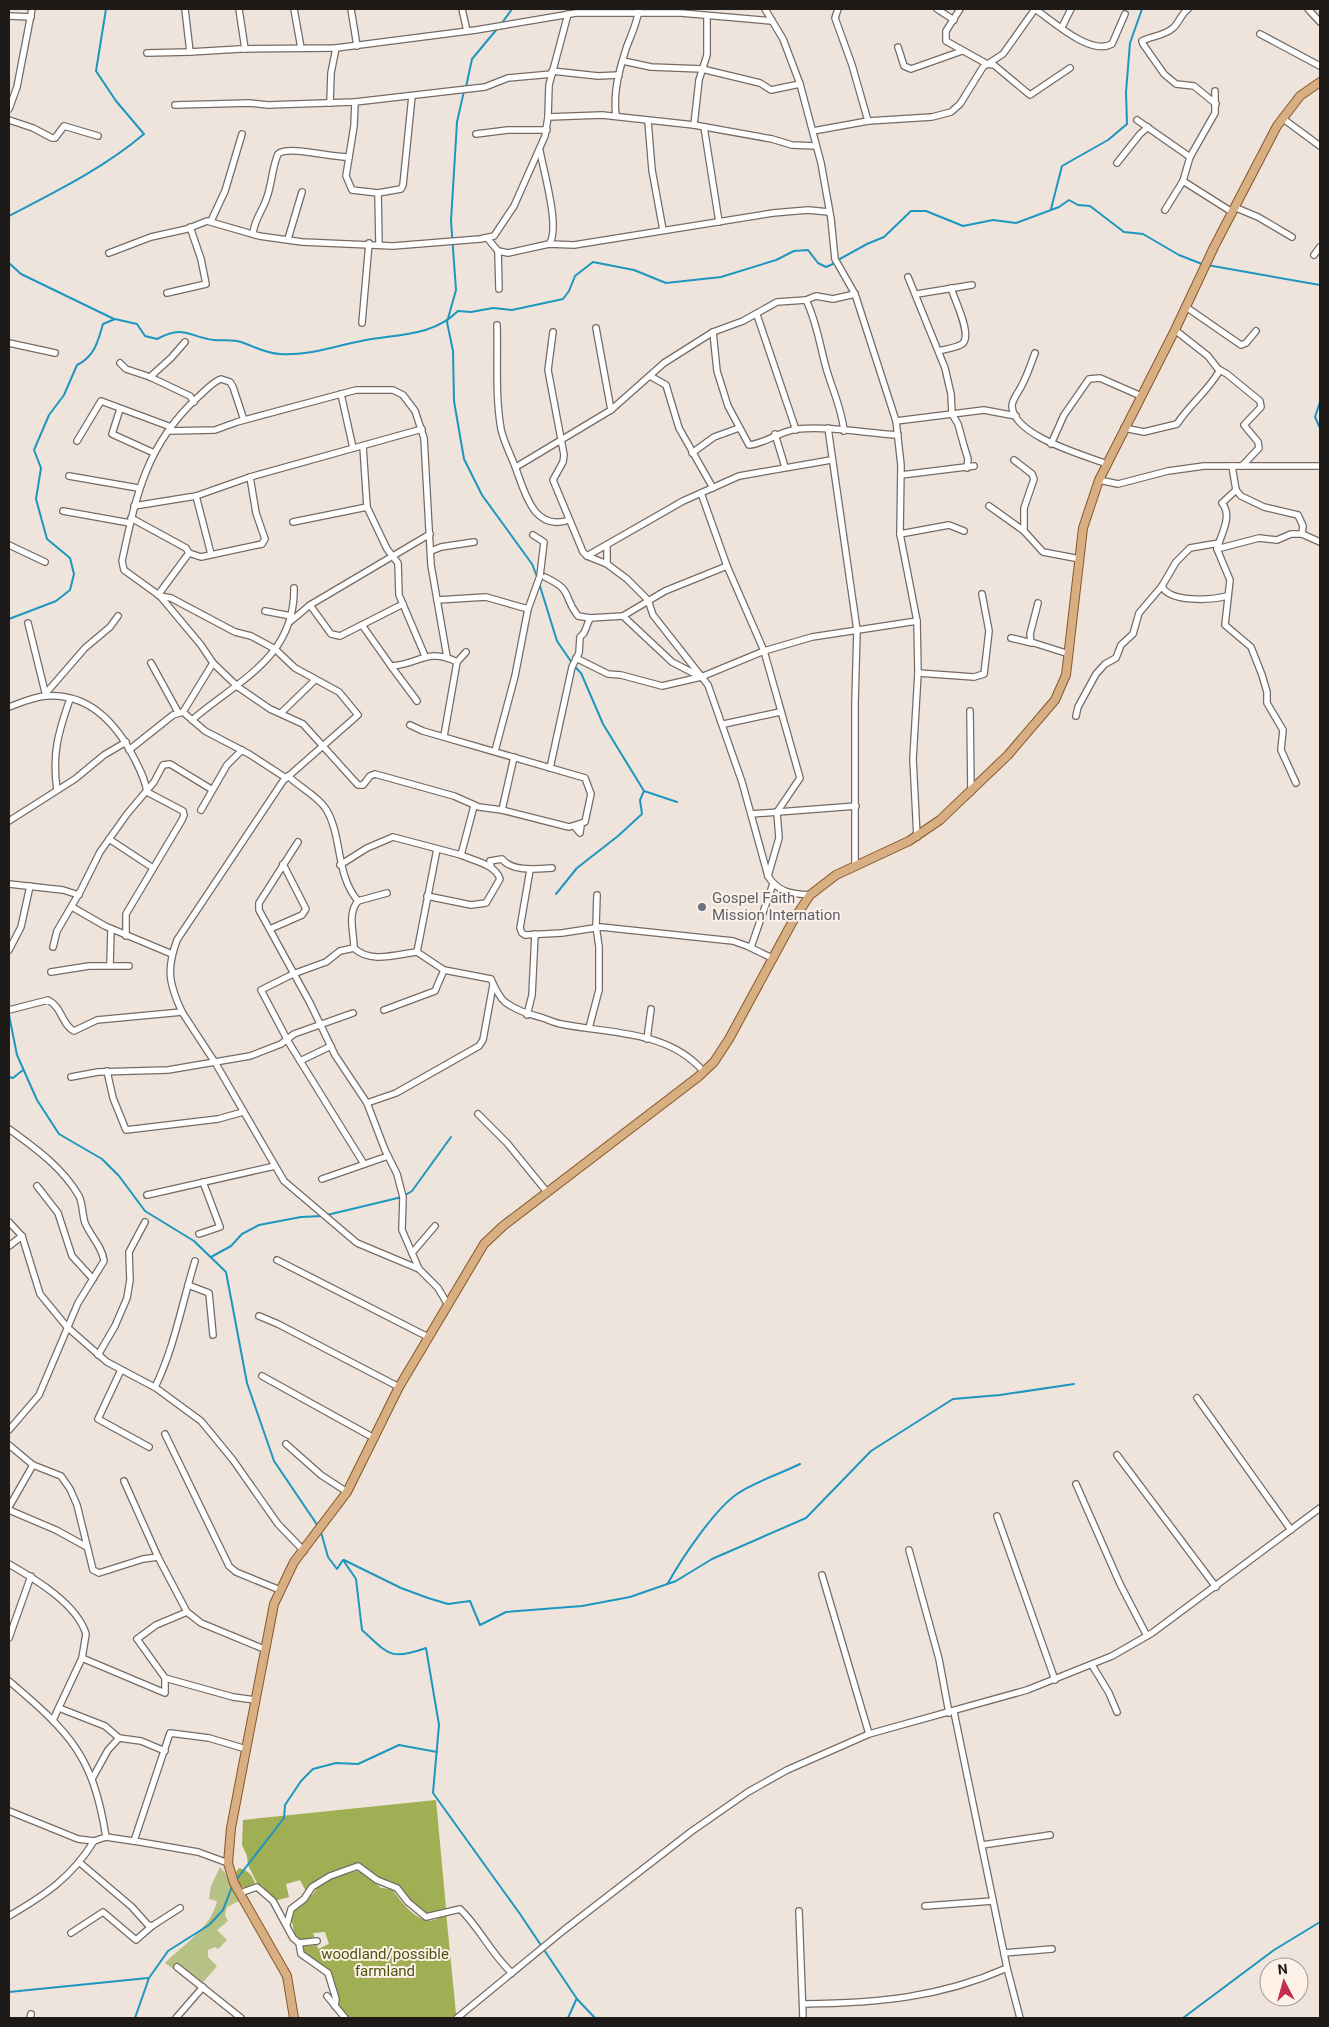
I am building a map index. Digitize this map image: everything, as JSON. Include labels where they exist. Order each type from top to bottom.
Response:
[{"type":"main road","points":[[294,2018],[287,1976],[234,1883],[228,1862],[231,1828],[264,1649],[280,1590],[294,1562],[347,1492],[399,1388],[484,1244],[714,1062],[730,1039],[794,919],[810,896],[826,881],[855,865],[917,837],[940,820],[971,792],[1035,726],[1056,700],[1064,685],[1086,516],[1099,480],[1204,273],[1214,247],[1282,118],[1300,96],[1320,82]]},
{"type":"street","points":[[9,110],[17,87],[32,9]]},
{"type":"street","points":[[185,9],[190,52]]},
{"type":"street","points":[[239,9],[245,49]]},
{"type":"street","points":[[294,9],[301,48]]},
{"type":"street","points":[[351,9],[357,46]]},
{"type":"street","points":[[462,9],[467,31]]},
{"type":"street","points":[[765,9],[789,52],[800,84],[813,131],[829,212],[836,261],[847,277],[855,294],[896,421],[901,475],[900,534],[917,621],[918,673],[913,759],[917,837]]},
{"type":"street","points":[[838,9],[835,18],[852,65],[868,121]]},
{"type":"street","points":[[937,9],[954,20]]},
{"type":"street","points":[[960,9],[945,38],[962,51],[977,56],[987,64],[994,65],[1005,72],[1030,95],[1070,68]]},
{"type":"street","points":[[813,131],[868,121],[932,117],[951,112],[960,104],[976,76],[987,64],[1003,54],[1035,9],[1086,44],[1106,47],[1112,44],[1125,14]]},
{"type":"street","points":[[1062,27],[1071,9]]},
{"type":"street","points":[[1188,9],[1178,19],[1174,27],[1164,34],[1142,41],[1164,74],[1176,84],[1194,86],[1216,104]]},
{"type":"street","points":[[1308,9],[1320,22]]},
{"type":"street","points":[[616,116],[614,94],[623,61],[637,23],[638,11]]},
{"type":"street","points":[[147,52],[336,48],[424,35],[467,31],[568,14],[696,11],[707,16],[772,21]]},
{"type":"street","points":[[109,253],[151,237],[211,221],[253,234],[308,242],[369,243],[393,246],[488,238],[499,230],[514,206],[547,130],[548,93],[568,14]]},
{"type":"street","points":[[9,16],[31,17]]},
{"type":"street","points":[[694,125],[699,80],[707,55],[707,16]]},
{"type":"street","points":[[1260,34],[1320,66]]},
{"type":"street","points":[[330,103],[331,73],[336,48]]},
{"type":"street","points":[[898,48],[904,66],[911,69],[962,51]]},
{"type":"street","points":[[623,61],[651,68],[702,69],[760,83],[771,90],[800,84]]},
{"type":"street","points":[[176,105],[355,102],[454,89],[485,87],[508,78],[552,73],[598,76],[619,75]]},
{"type":"street","points":[[1165,210],[1183,181],[1190,157],[1207,131],[1215,113],[1215,91]]},
{"type":"street","points":[[355,102],[354,126],[346,176],[352,190],[378,193],[401,189],[403,185],[412,96]]},
{"type":"street","points":[[548,117],[616,116],[694,125],[792,145],[816,146]]},
{"type":"street","points":[[1282,118],[1320,146]]},
{"type":"street","points":[[9,120],[33,128],[52,138],[55,138],[64,126],[98,136]]},
{"type":"street","points":[[1137,120],[1190,157]]},
{"type":"street","points":[[648,121],[652,170],[663,230]]},
{"type":"street","points":[[704,127],[719,222]]},
{"type":"street","points":[[1118,162],[1140,134],[1148,128]]},
{"type":"street","points":[[476,134],[508,130],[547,130]]},
{"type":"street","points":[[211,221],[225,191],[242,134]]},
{"type":"street","points":[[539,150],[551,204],[553,236],[549,244]]},
{"type":"street","points":[[253,234],[255,220],[267,199],[273,167],[280,152],[349,157]]},
{"type":"street","points":[[1183,181],[1233,210],[1258,217],[1292,237]]},
{"type":"street","points":[[288,239],[302,192]]},
{"type":"street","points":[[378,193],[378,244]]},
{"type":"street","points":[[498,251],[508,253],[549,244],[574,245],[663,230],[808,210],[829,212]]},
{"type":"street","points":[[167,293],[206,284],[202,259],[190,228]]},
{"type":"street","points":[[488,238],[498,251],[499,289]]},
{"type":"street","points":[[362,323],[369,243]]},
{"type":"street","points":[[1314,255],[1320,248]]},
{"type":"street","points":[[908,277],[938,351],[950,387],[952,414],[958,424],[966,453],[967,468]]},
{"type":"street","points":[[916,294],[972,285]]},
{"type":"street","points":[[938,351],[958,346],[966,339],[966,328],[952,288]]},
{"type":"street","points":[[516,468],[611,410],[691,344],[713,332],[757,315],[777,302],[806,300],[816,296],[833,299],[855,294]]},
{"type":"street","points":[[806,300],[811,310],[826,370],[842,417],[844,431]]},
{"type":"street","points":[[1186,307],[1241,345],[1246,343],[1256,331]]},
{"type":"street","points":[[757,315],[796,430]]},
{"type":"street","points":[[497,325],[498,399],[501,428],[528,503],[539,516],[554,523],[568,520]]},
{"type":"street","points":[[596,328],[611,410]]},
{"type":"street","points":[[1175,330],[1208,356],[1220,370],[1228,374],[1261,403],[1261,407],[1244,425],[1260,445],[1260,448],[1242,466]]},
{"type":"street","points":[[553,332],[548,370],[562,441],[563,462],[553,480],[563,502],[568,520],[587,556],[607,564],[627,579],[648,600],[653,615],[708,685],[724,724],[768,876],[773,884],[790,893],[810,896]]},
{"type":"street","points":[[713,332],[717,370],[728,406],[749,446],[775,434],[796,430],[828,428],[898,435]]},
{"type":"street","points":[[150,377],[185,342]]},
{"type":"street","points":[[9,343],[55,353]]},
{"type":"street","points":[[1035,353],[1012,402],[1012,409],[1016,416],[1022,424],[1052,444],[1106,464]]},
{"type":"street","points":[[120,363],[126,369],[150,377],[190,396],[194,402]]},
{"type":"street","points":[[1124,428],[1144,432],[1177,424],[1194,401],[1204,393],[1220,370]]},
{"type":"street","points":[[650,376],[666,386],[679,428],[713,488]]},
{"type":"street","points":[[1052,444],[1064,414],[1089,379],[1100,378],[1141,396]]},
{"type":"street","points":[[244,420],[233,387],[224,379],[217,380],[170,429],[154,453],[138,488],[122,566],[127,573],[159,595],[201,645],[213,663],[238,687],[261,704],[304,724],[358,785],[362,785],[370,776],[375,774],[454,796],[474,806],[502,810],[561,826],[578,826],[587,817],[590,804],[588,783],[585,778],[444,736],[421,731],[410,725]]},
{"type":"street","points":[[77,441],[98,403],[104,401],[152,418],[170,429],[210,431],[356,390],[399,392],[415,411],[422,430],[426,457],[431,551],[447,657]]},
{"type":"street","points":[[341,394],[353,448]]},
{"type":"street","points":[[120,408],[112,434],[154,453]]},
{"type":"street","points":[[896,421],[984,410],[1016,416]]},
{"type":"street","points":[[692,453],[714,436],[739,428]]},
{"type":"street","points":[[828,428],[831,460],[858,630],[855,703],[855,865]]},
{"type":"street","points":[[134,506],[196,496],[250,478],[422,430]]},
{"type":"street","points":[[775,434],[785,467]]},
{"type":"street","points":[[363,446],[367,507],[398,563],[399,595],[425,656]]},
{"type":"street","points":[[587,556],[701,493],[748,473],[831,460]]},
{"type":"street","points":[[1014,460],[1032,474],[1034,478],[1024,508],[1024,531]]},
{"type":"street","points":[[901,475],[974,466]]},
{"type":"street","points":[[1232,466],[1236,490],[1241,496],[1270,509],[1294,513],[1300,518],[1302,534]]},
{"type":"street","points":[[1099,480],[1118,484],[1184,468],[1320,466]]},
{"type":"street","points":[[69,476],[138,488]]},
{"type":"street","points":[[188,554],[201,557],[264,543],[250,478]]},
{"type":"street","points":[[1236,490],[1222,503],[1225,506],[1227,522],[1218,546],[1230,580],[1224,625],[1251,647],[1265,683],[1267,703],[1283,730],[1280,750],[1296,783]]},
{"type":"street","points":[[701,493],[728,566],[764,651],[800,778],[777,812],[779,838],[768,876]]},
{"type":"street","points":[[196,496],[211,554]]},
{"type":"street","points":[[989,506],[1024,531],[1043,552],[1080,559]]},
{"type":"street","points":[[293,522],[367,507]]},
{"type":"street","points":[[63,510],[130,520],[186,548],[188,554]]},
{"type":"street","points":[[900,534],[949,526],[964,532]]},
{"type":"street","points":[[291,619],[310,605],[329,596],[372,566],[430,534]]},
{"type":"street","points":[[1076,716],[1078,707],[1096,674],[1105,664],[1116,658],[1121,645],[1133,634],[1139,613],[1190,548],[1218,546],[1259,538],[1277,540],[1291,534],[1302,534],[1320,542]]},
{"type":"street","points":[[495,752],[515,676],[528,609],[540,576],[544,545],[543,540],[533,535]]},
{"type":"street","points":[[431,551],[440,547],[474,542]]},
{"type":"street","points":[[9,545],[45,562]]},
{"type":"street","points":[[607,545],[607,564]]},
{"type":"street","points":[[159,595],[188,554]]},
{"type":"street","points":[[546,577],[568,591],[570,606],[578,616],[590,618],[622,616],[680,584],[728,566]]},
{"type":"street","points":[[1162,586],[1167,593],[1182,598],[1212,600],[1227,596]]},
{"type":"street","points":[[192,720],[238,687],[275,649],[291,619],[294,588]]},
{"type":"street","points":[[918,673],[974,677],[984,674],[989,631],[982,594]]},
{"type":"street","points":[[159,595],[171,598],[235,632],[251,636],[275,649],[288,663],[339,692],[358,715],[287,777],[177,940],[172,954],[171,987],[182,1012],[215,1063],[284,1181],[357,1243],[419,1270],[438,1288],[448,1304]]},
{"type":"street","points":[[437,600],[486,597],[528,609]]},
{"type":"street","points":[[1034,644],[1030,634],[1038,603]]},
{"type":"street","points":[[310,605],[335,636],[340,636],[403,604]]},
{"type":"street","points":[[265,611],[291,619]]},
{"type":"street","points":[[46,695],[85,648],[107,630],[118,616]]},
{"type":"street","points":[[622,616],[672,662],[701,677]]},
{"type":"street","points":[[550,768],[580,637],[584,633],[590,618]]},
{"type":"street","points":[[576,658],[608,674],[621,675],[662,686],[701,677],[764,651],[812,637],[917,621]]},
{"type":"street","points":[[28,623],[46,695]]},
{"type":"street","points":[[362,625],[417,701]]},
{"type":"street","points":[[1011,638],[1069,654]]},
{"type":"street","points":[[444,736],[457,662],[466,652]]},
{"type":"street","points":[[391,666],[425,656],[447,657],[457,662]]},
{"type":"street","points":[[151,663],[181,712],[211,734],[287,777],[325,808],[335,834],[340,865],[358,901]]},
{"type":"street","points":[[130,750],[181,712],[213,663]]},
{"type":"street","points":[[281,713],[315,680]]},
{"type":"street","points":[[9,707],[46,695],[70,699],[102,712],[126,742],[143,775],[147,792],[183,811],[184,815],[126,914],[126,936]]},
{"type":"street","points":[[57,790],[54,769],[56,741],[70,699]]},
{"type":"street","points":[[724,724],[780,712]]},
{"type":"street","points":[[970,712],[971,792]]},
{"type":"street","points":[[9,822],[57,790],[104,755],[126,742]]},
{"type":"street","points":[[201,810],[227,765],[242,750]]},
{"type":"street","points":[[502,810],[514,757]]},
{"type":"street","points":[[53,947],[57,931],[109,839],[147,792],[166,763],[211,790]]},
{"type":"street","points":[[460,855],[474,806]]},
{"type":"street","points":[[750,814],[856,806]]},
{"type":"street","points":[[340,865],[367,848],[393,837],[460,855],[490,867],[500,878],[486,903],[471,905],[427,896]]},
{"type":"street","points":[[109,839],[153,868]]},
{"type":"street","points":[[298,842],[258,907],[321,1024],[330,1046],[367,1103],[397,1174],[403,1197],[402,1230],[419,1270]]},
{"type":"street","points":[[417,952],[437,848]]},
{"type":"street","points":[[490,867],[490,861],[502,859],[505,863],[530,870],[552,868]]},
{"type":"street","points":[[270,929],[302,915],[306,909],[283,864]]},
{"type":"street","points":[[530,870],[520,928],[522,933],[569,932],[596,926],[717,938],[751,947],[772,958]]},
{"type":"street","points":[[9,884],[63,890],[79,894]]},
{"type":"street","points":[[751,947],[773,884]]},
{"type":"street","points":[[9,950],[21,927],[30,886]]},
{"type":"street","points":[[387,893],[358,901],[352,907],[354,948],[359,953],[385,957],[417,952],[444,970],[491,979],[503,1001],[527,1015],[559,1024],[619,1031],[647,1039],[689,1056],[703,1071]]},
{"type":"street","points":[[589,1028],[599,990],[599,948],[596,926],[597,895]]},
{"type":"street","points":[[72,907],[111,929],[172,954]]},
{"type":"street","points":[[110,965],[111,929]]},
{"type":"street","points":[[527,1015],[532,995],[535,934]]},
{"type":"street","points":[[354,948],[340,951],[326,962],[293,974],[260,990],[287,1040],[364,1164]]},
{"type":"street","points":[[51,972],[79,967],[129,966]]},
{"type":"street","points":[[384,1010],[434,991],[444,970]]},
{"type":"street","points":[[367,1103],[396,1093],[478,1046],[483,1040],[493,985]]},
{"type":"street","points":[[9,1010],[48,1000],[59,1008],[69,1029],[74,1031],[97,1020],[182,1012]]},
{"type":"street","points":[[647,1039],[651,1010]]},
{"type":"street","points":[[71,1077],[107,1071],[140,1072],[215,1063],[250,1056],[281,1044],[321,1024],[353,1013]]},
{"type":"street","points":[[300,1061],[330,1046]]},
{"type":"street","points":[[107,1071],[113,1098],[126,1130],[218,1120],[243,1112]]},
{"type":"street","points":[[478,1114],[507,1143],[548,1192]]},
{"type":"street","points":[[9,1129],[59,1169],[80,1198],[85,1223],[103,1255],[104,1261],[68,1327],[39,1395],[9,1430]]},
{"type":"street","points":[[322,1179],[388,1156]]},
{"type":"street","points":[[147,1195],[275,1166]]},
{"type":"street","points":[[199,1234],[220,1227],[203,1182]]},
{"type":"street","points":[[37,1186],[58,1213],[72,1256],[93,1279]]},
{"type":"street","points":[[9,1222],[22,1236],[40,1294],[68,1327],[98,1355],[121,1370],[155,1387],[201,1421],[233,1460],[278,1524],[304,1550]]},
{"type":"street","points":[[98,1355],[115,1326],[128,1298],[130,1280],[129,1252],[145,1222]]},
{"type":"street","points":[[412,1253],[435,1226]]},
{"type":"street","points":[[9,1246],[22,1236]]},
{"type":"street","points":[[277,1260],[428,1337]]},
{"type":"street","points":[[155,1387],[167,1362],[194,1261]]},
{"type":"street","points":[[188,1285],[209,1292],[213,1335]]},
{"type":"street","points":[[259,1316],[286,1328],[399,1388]]},
{"type":"street","points":[[121,1370],[98,1419],[149,1447]]},
{"type":"street","points":[[262,1376],[374,1438]]},
{"type":"street","points":[[1197,1398],[1291,1530]]},
{"type":"street","points":[[165,1434],[228,1566],[236,1572],[280,1590]]},
{"type":"street","points":[[286,1444],[347,1492]]},
{"type":"street","points":[[9,1446],[33,1465],[61,1476],[70,1489],[78,1505],[93,1570],[99,1573],[143,1558],[158,1557]]},
{"type":"street","points":[[1117,1455],[1216,1587]]},
{"type":"street","points":[[33,1465],[9,1508],[56,1530],[87,1548]]},
{"type":"street","points":[[124,1481],[158,1557],[187,1612],[201,1623],[264,1649]]},
{"type":"street","points":[[1076,1484],[1120,1584],[1147,1636]]},
{"type":"street","points":[[458,2018],[512,1972],[692,1831],[748,1792],[787,1770],[869,1734],[952,1713],[1055,1680],[1092,1665],[1147,1636],[1216,1587],[1320,1508]]},
{"type":"street","points":[[997,1516],[1055,1680]]},
{"type":"street","points":[[909,1550],[952,1713],[1007,1968],[1020,2018]]},
{"type":"street","points":[[9,1564],[31,1576],[58,1597],[84,1627],[86,1641],[82,1658],[53,1720]]},
{"type":"street","points":[[822,1575],[869,1734]]},
{"type":"street","points":[[9,1638],[31,1576]]},
{"type":"street","points":[[82,1658],[165,1693],[165,1678],[137,1639],[156,1626],[187,1612]]},
{"type":"street","points":[[1092,1665],[1109,1693],[1117,1712]]},
{"type":"street","points":[[165,1678],[233,1698],[255,1700]]},
{"type":"street","points":[[9,1682],[12,1687],[53,1720],[74,1744],[92,1779],[101,1807],[106,1837]]},
{"type":"street","points":[[59,1708],[105,1726],[119,1738],[141,1741],[165,1751]]},
{"type":"street","points":[[134,1841],[169,1736],[172,1733],[209,1738],[246,1749]]},
{"type":"street","points":[[92,1779],[108,1750],[119,1738]]},
{"type":"street","points":[[9,1811],[67,1836],[94,1841],[106,1837],[134,1841],[198,1852],[228,1862]]},
{"type":"street","points":[[982,1845],[1050,1835]]},
{"type":"street","points":[[9,1916],[46,1894],[79,1862],[94,1841]]},
{"type":"street","points":[[79,1862],[152,1926]]},
{"type":"street","points":[[287,1924],[291,1909],[304,1899],[312,1887],[330,1876],[358,1866],[376,1880],[397,1888],[408,1902],[426,1917],[460,1909],[470,1919],[502,1964],[512,1972]]},
{"type":"street","points":[[240,1893],[257,1887],[273,1901],[293,1938],[299,1943],[300,1954],[328,1973],[336,1999],[335,2006]]},
{"type":"street","points":[[925,1906],[993,1901]]},
{"type":"street","points":[[71,1933],[103,1912],[136,1940],[152,1926],[180,1908]]},
{"type":"street","points":[[799,1911],[803,2018]]},
{"type":"street","points":[[299,1943],[317,1941]]},
{"type":"street","points":[[1004,1952],[1052,1949]]},
{"type":"street","points":[[177,1967],[241,2018]]},
{"type":"street","points":[[803,2004],[853,2003],[927,1995],[986,1977],[1007,1968]]},
{"type":"street","points":[[176,2018],[203,1987]]},
{"type":"street","points":[[326,1996],[345,2018]]},
{"type":"green space","name":"woodland/possible farmland","points":[[436,1800],[446,1908],[438,1915],[424,1916],[392,1884],[380,1880],[369,1869],[357,1867],[320,1877],[313,1889],[307,1893],[300,1880],[286,1884],[289,1897],[274,1901],[258,1885],[248,1865],[247,1856],[242,1845],[243,1820]]},
{"type":"green space","points":[[220,1867],[227,1875],[239,1901],[227,1907],[225,1915],[228,1921],[217,1930],[227,1940],[218,1949],[215,1947],[208,1950],[208,1957],[217,1966],[199,1987],[165,1963],[196,1935],[214,1911],[217,1901],[209,1899],[211,1886]]},
{"type":"green space","points":[[239,1868],[249,1873],[255,1883],[245,1888],[239,1885],[236,1872]]},
{"type":"green space","name":"woodland/possible farmland","points":[[361,1870],[381,1888],[392,1889],[409,1910],[423,1919],[431,1920],[438,1918],[446,1912],[456,2014],[451,2018],[348,2018],[343,2014],[324,1966],[304,1955],[302,1946],[317,1945],[318,1949],[329,1944],[325,1932],[313,1933],[315,1939],[301,1942],[295,1936],[290,1913],[313,1894],[324,1879]]},
{"type":"waterway","points":[[9,216],[96,169],[144,134],[116,101],[96,71],[106,9]]},
{"type":"waterway","points":[[502,23],[512,9]]},
{"type":"waterway","points":[[1051,209],[1062,166],[1108,140],[1127,124],[1126,92],[1130,43],[1142,9]]},
{"type":"waterway","points":[[466,87],[472,59],[497,29]]},
{"type":"waterway","points":[[464,91],[457,122],[451,221],[456,290],[447,322],[453,351],[454,401],[464,459],[482,495],[532,564],[538,579]]},
{"type":"waterway","points":[[838,260],[884,237],[911,211],[926,211],[963,226],[993,220],[1016,223],[1059,207],[1069,200],[1078,205],[1090,206],[1124,232],[1143,234],[1179,255],[1202,264]]},
{"type":"waterway","points":[[9,619],[56,601],[70,590],[74,574],[70,558],[47,539],[36,499],[41,468],[34,450],[49,415],[64,395],[77,365],[88,358],[95,348],[103,324],[115,319],[137,324],[145,336],[157,339],[174,332],[180,332],[214,340],[238,341],[265,351],[291,354],[324,350],[366,340],[427,330],[448,319],[458,311],[471,312],[493,308],[512,310],[563,299],[569,291],[575,276],[593,262],[634,270],[666,283],[721,277],[776,260],[794,251],[808,250],[818,263],[826,267],[835,263]]},
{"type":"waterway","points":[[9,263],[21,274],[114,319]]},
{"type":"waterway","points":[[1207,265],[1320,285]]},
{"type":"waterway","points":[[1320,402],[1315,417],[1320,428]]},
{"type":"waterway","points":[[539,583],[557,641],[572,663]]},
{"type":"waterway","points":[[575,667],[581,673],[603,724],[644,791],[677,802]]},
{"type":"waterway","points":[[556,894],[577,868],[618,836],[642,814],[640,800],[644,791]]},
{"type":"waterway","points":[[9,1015],[17,1055],[37,1100],[59,1134],[102,1159],[119,1176],[145,1211],[194,1241],[226,1272],[247,1383],[274,1461],[318,1526]]},
{"type":"waterway","points":[[9,1077],[13,1078],[23,1070]]},
{"type":"waterway","points":[[327,1215],[402,1197],[412,1191],[451,1137]]},
{"type":"waterway","points":[[211,1257],[231,1246],[242,1234],[259,1225],[301,1217],[322,1216]]},
{"type":"waterway","points":[[344,1560],[401,1588],[428,1598],[448,1604],[470,1601],[480,1625],[506,1612],[582,1606],[630,1597],[676,1581],[712,1559],[806,1518],[871,1451],[953,1399],[1000,1395],[1074,1384]]},
{"type":"waterway","points":[[668,1583],[699,1535],[728,1501],[751,1486],[800,1464]]},
{"type":"waterway","points":[[321,1532],[328,1557],[337,1569],[343,1560],[356,1579],[362,1630],[390,1653],[404,1654],[426,1648],[439,1725],[433,1793],[520,1914],[577,1999],[595,2018]]},
{"type":"waterway","points":[[236,1880],[284,1818],[285,1805],[301,1781],[313,1769],[336,1763],[358,1764],[399,1745],[437,1752]]},
{"type":"waterway","points":[[135,2018],[149,1978],[168,1951],[209,1925],[223,1910],[233,1884]]},
{"type":"waterway","points":[[1183,2018],[1274,1950],[1320,1922]]},
{"type":"waterway","points":[[9,1992],[148,1978]]},
{"type":"waterway","points":[[568,2018],[576,2000]]},
{"type":"place","name":"Gospel Faith Mission Internation","points":[[702,907]]}]
